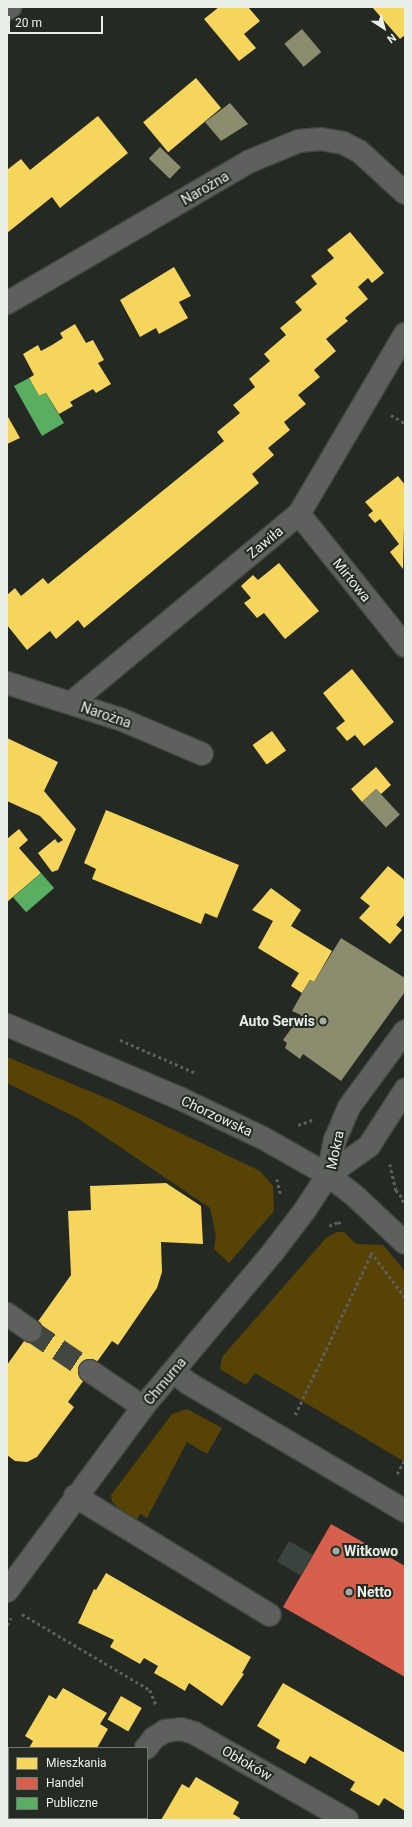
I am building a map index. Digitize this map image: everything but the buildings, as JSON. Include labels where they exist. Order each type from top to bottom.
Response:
[{"type":"street","name":"Narożna","points":[[7,304],[248,162],[298,141],[321,139],[343,143],[359,151],[405,193]]},
{"type":"street","name":"Zawiła","points":[[71,703],[299,514],[405,334]]},
{"type":"street","name":"Mirtowa","points":[[299,514],[405,646]]},
{"type":"street","name":"Narożna","points":[[7,683],[120,719],[202,754]]},
{"type":"street","name":"Chorzowska","points":[[7,1025],[231,1122],[328,1175],[356,1197],[405,1243]]},
{"type":"street","name":"Mokra","points":[[328,1175],[335,1140],[349,1107],[405,1032]]},
{"type":"street","name":"Mokra","points":[[328,1175],[369,1146],[405,1090]]},
{"type":"street","name":"Chmurna","points":[[11,1600],[76,1496],[143,1407],[174,1372],[273,1252],[328,1175]]},
{"type":"street","points":[[7,1314],[31,1332]]},
{"type":"street","points":[[90,1371],[143,1407]]},
{"type":"street","points":[[174,1372],[188,1383],[284,1438],[405,1511]]},
{"type":"street","points":[[76,1496],[270,1615]]},
{"type":"street","name":"Obłoków","points":[[165,1731],[181,1729],[194,1732],[347,1820]]},
{"type":"street","points":[[147,1747],[154,1738],[165,1731]]},
{"type":"path","points":[[389,414],[405,423]]},
{"type":"path","points":[[368,1247],[405,1297]]},
{"type":"path","points":[[284,1438],[372,1252]]},
{"type":"path","points":[[11,1600],[150,1690],[165,1731]]},
{"type":"shaded area","points":[[7,1057],[111,1100],[260,1171],[273,1186],[274,1211],[229,1263],[214,1249],[216,1235],[210,1208],[77,1118],[7,1083]]},
{"type":"shaded area","points":[[337,1232],[344,1232],[356,1244],[383,1245],[405,1271],[405,1462],[255,1373],[246,1385],[220,1369],[222,1357],[326,1238]]},
{"type":"shaded area","points":[[187,1409],[222,1428],[207,1454],[187,1442],[147,1518],[140,1514],[135,1523],[112,1502],[111,1495],[172,1414]]},
{"type":"tunnel","points":[[31,1331],[90,1371]]},
{"type":"place","name":"Auto Serwis","points":[[323,1021]]},
{"type":"place","name":"Witkowo","points":[[336,1551]]},
{"type":"place","name":"Netto","points":[[349,1592]]}]
